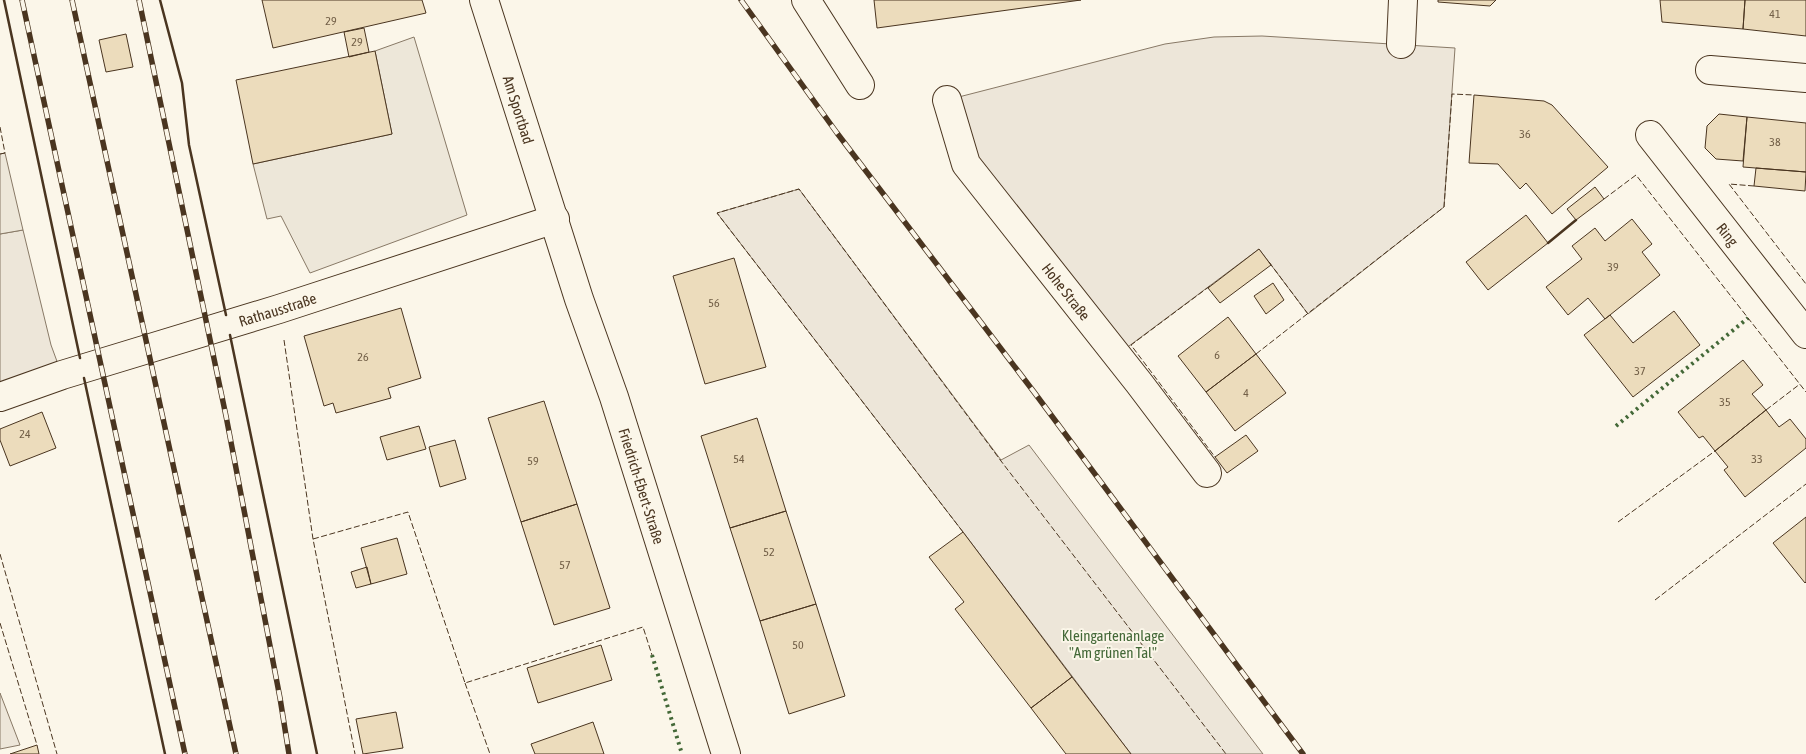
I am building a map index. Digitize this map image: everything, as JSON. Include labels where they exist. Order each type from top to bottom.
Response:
[{"type":"street","name":"Am Sportbad","points":[[484,0],[555,219]]},
{"type":"street","points":[[806,0],[860,85]]},
{"type":"street","points":[[1401,44],[1403,0]]},
{"type":"street","points":[[1710,70],[1806,78]]},
{"type":"street","name":"Hohe Straße","points":[[947,100],[966,164],[1139,383],[1207,473]]},
{"type":"street","name":"Ring","points":[[1650,135],[1806,334]]},
{"type":"street","name":"Rathausstraße","points":[[0,398],[62,375],[279,309],[555,219]]},
{"type":"street","name":"Friedrich-Ebert-Straße","points":[[555,219],[579,299],[614,397],[726,754]]},
{"type":"green space","points":[[1262,36],[1455,48],[1444,207],[1308,314],[1259,249],[1117,355],[966,164],[947,100],[1165,44],[1214,37]]},
{"type":"green space","name":"Kleingartenanlage \"Am grünen Tal\"","points":[[799,189],[1001,460],[1029,445],[1263,754],[1131,754],[717,213]]},
{"type":"green space","points":[[23,230],[51,345],[62,375],[0,397],[0,234]]},
{"type":"green space","points":[[0,693],[20,745],[0,749]]},
{"type":"shaded area","points":[[414,37],[467,215],[310,273],[281,216],[267,219],[253,164],[392,134],[375,51]]},
{"type":"shaded area","points":[[5,153],[23,230],[0,234],[0,154]]},
{"type":"building","points":[[262,0],[422,0],[426,13],[273,48]]},
{"type":"building","points":[[874,0],[1081,0],[877,28]]},
{"type":"building","points":[[1438,0],[1496,0],[1490,6],[1438,2]]},
{"type":"building","points":[[1660,0],[1745,0],[1743,29],[1662,22]]},
{"type":"building","points":[[1745,0],[1806,0],[1806,36],[1743,29]]},
{"type":"building","points":[[364,28],[369,52],[349,57],[344,32]]},
{"type":"building","points":[[126,34],[133,67],[106,72],[99,40]]},
{"type":"building","points":[[375,51],[392,134],[253,164],[236,80]]},
{"type":"building","points":[[1474,95],[1544,101],[1552,105],[1608,167],[1552,214],[1526,183],[1520,189],[1498,164],[1469,163]]},
{"type":"building","points":[[1719,114],[1747,117],[1743,161],[1716,159],[1705,148],[1707,126]]},
{"type":"building","points":[[1747,117],[1806,123],[1806,172],[1743,167]]},
{"type":"building","points":[[1756,168],[1806,172],[1805,191],[1754,186]]},
{"type":"building","points":[[1595,187],[1604,199],[1576,220],[1567,209]]},
{"type":"building","points":[[1526,215],[1548,243],[1488,290],[1466,262]]},
{"type":"building","points":[[1632,219],[1652,244],[1642,252],[1660,275],[1605,319],[1588,298],[1568,315],[1546,287],[1582,259],[1572,246],[1595,228],[1605,241]]},
{"type":"building","points":[[1259,249],[1271,265],[1220,303],[1208,288]]},
{"type":"building","points":[[734,258],[766,367],[705,384],[673,276]]},
{"type":"building","points":[[1273,283],[1284,300],[1266,314],[1254,296]]},
{"type":"building","points":[[401,308],[421,378],[388,388],[391,398],[336,413],[333,403],[324,406],[304,336]]},
{"type":"building","points":[[1674,311],[1700,345],[1633,397],[1584,335],[1610,315],[1633,343]]},
{"type":"building","points":[[1228,317],[1256,354],[1206,392],[1178,356]]},
{"type":"building","points":[[1256,354],[1286,393],[1235,431],[1206,392]]},
{"type":"building","points":[[1743,360],[1763,385],[1752,394],[1766,410],[1715,451],[1703,436],[1699,438],[1678,412]]},
{"type":"building","points":[[544,401],[577,504],[521,522],[488,418]]},
{"type":"building","points":[[1766,410],[1779,427],[1790,419],[1806,439],[1806,448],[1745,497],[1724,470],[1728,467],[1715,451]]},
{"type":"building","points":[[42,412],[56,448],[10,466],[0,440],[0,429]]},
{"type":"building","points":[[757,418],[786,511],[730,528],[701,436]]},
{"type":"building","points":[[419,426],[426,449],[387,460],[380,437]]},
{"type":"building","points":[[1246,435],[1258,451],[1227,473],[1215,457]]},
{"type":"building","points":[[455,440],[466,479],[440,487],[429,447]]},
{"type":"building","points":[[577,504],[610,608],[554,625],[521,522]]},
{"type":"building","points":[[786,511],[816,604],[760,621],[730,528]]},
{"type":"building","points":[[1806,517],[1806,582],[1805,583],[1773,543]]},
{"type":"building","points":[[963,532],[1072,677],[1031,708],[955,609],[964,602],[929,557]]},
{"type":"building","points":[[397,538],[407,574],[371,584],[361,548]]},
{"type":"building","points":[[367,567],[371,584],[356,588],[351,572]]},
{"type":"building","points":[[816,604],[845,696],[789,714],[760,621]]},
{"type":"building","points":[[601,645],[612,680],[538,703],[527,668]]},
{"type":"building","points":[[1072,677],[1131,754],[1066,754],[1031,708]]},
{"type":"building","points":[[396,712],[403,748],[363,754],[356,719]]},
{"type":"building","points":[[593,722],[604,754],[535,754],[531,744]]},
{"type":"building","points":[[37,745],[39,754],[10,754]]},
{"type":"railway","points":[[22,0],[185,754]]},
{"type":"railway","points":[[72,0],[236,754]]},
{"type":"railway","points":[[139,0],[226,416],[289,754]]},
{"type":"railway","points":[[741,0],[837,133],[1034,392],[1303,754]]},
{"type":"hedge","points":[[1616,426],[1748,318]]},
{"type":"hedge","points":[[652,655],[682,754]]},
{"type":"fence","points":[[1256,354],[1444,207],[1452,94],[1474,95]]},
{"type":"fence","points":[[0,127],[5,153],[0,154]]},
{"type":"fence","points":[[1604,199],[1636,175],[1806,392]]},
{"type":"fence","points":[[1754,186],[1729,184],[1806,284]]},
{"type":"fence","points":[[963,532],[717,213],[799,189],[1001,461],[1226,754]]},
{"type":"fence","points":[[1269,262],[1308,314]]},
{"type":"fence","points":[[1210,286],[1131,345],[1215,457]]},
{"type":"fence","points":[[284,340],[313,539],[355,754]]},
{"type":"fence","points":[[1766,410],[1800,384]]},
{"type":"fence","points":[[1618,522],[1715,451]]},
{"type":"fence","points":[[1655,600],[1806,484]]},
{"type":"fence","points":[[313,539],[408,512],[465,683],[643,627],[652,655]]},
{"type":"fence","points":[[0,554],[57,754]]},
{"type":"fence","points":[[0,623],[37,745]]},
{"type":"fence","points":[[465,683],[490,754]]},
{"type":"wall","points":[[4,0],[80,358]]},
{"type":"wall","points":[[160,0],[182,83],[189,145],[226,315]]},
{"type":"wall","points":[[1548,243],[1576,220]]},
{"type":"wall","points":[[230,335],[317,754]]},
{"type":"wall","points":[[84,378],[165,754]]}]
